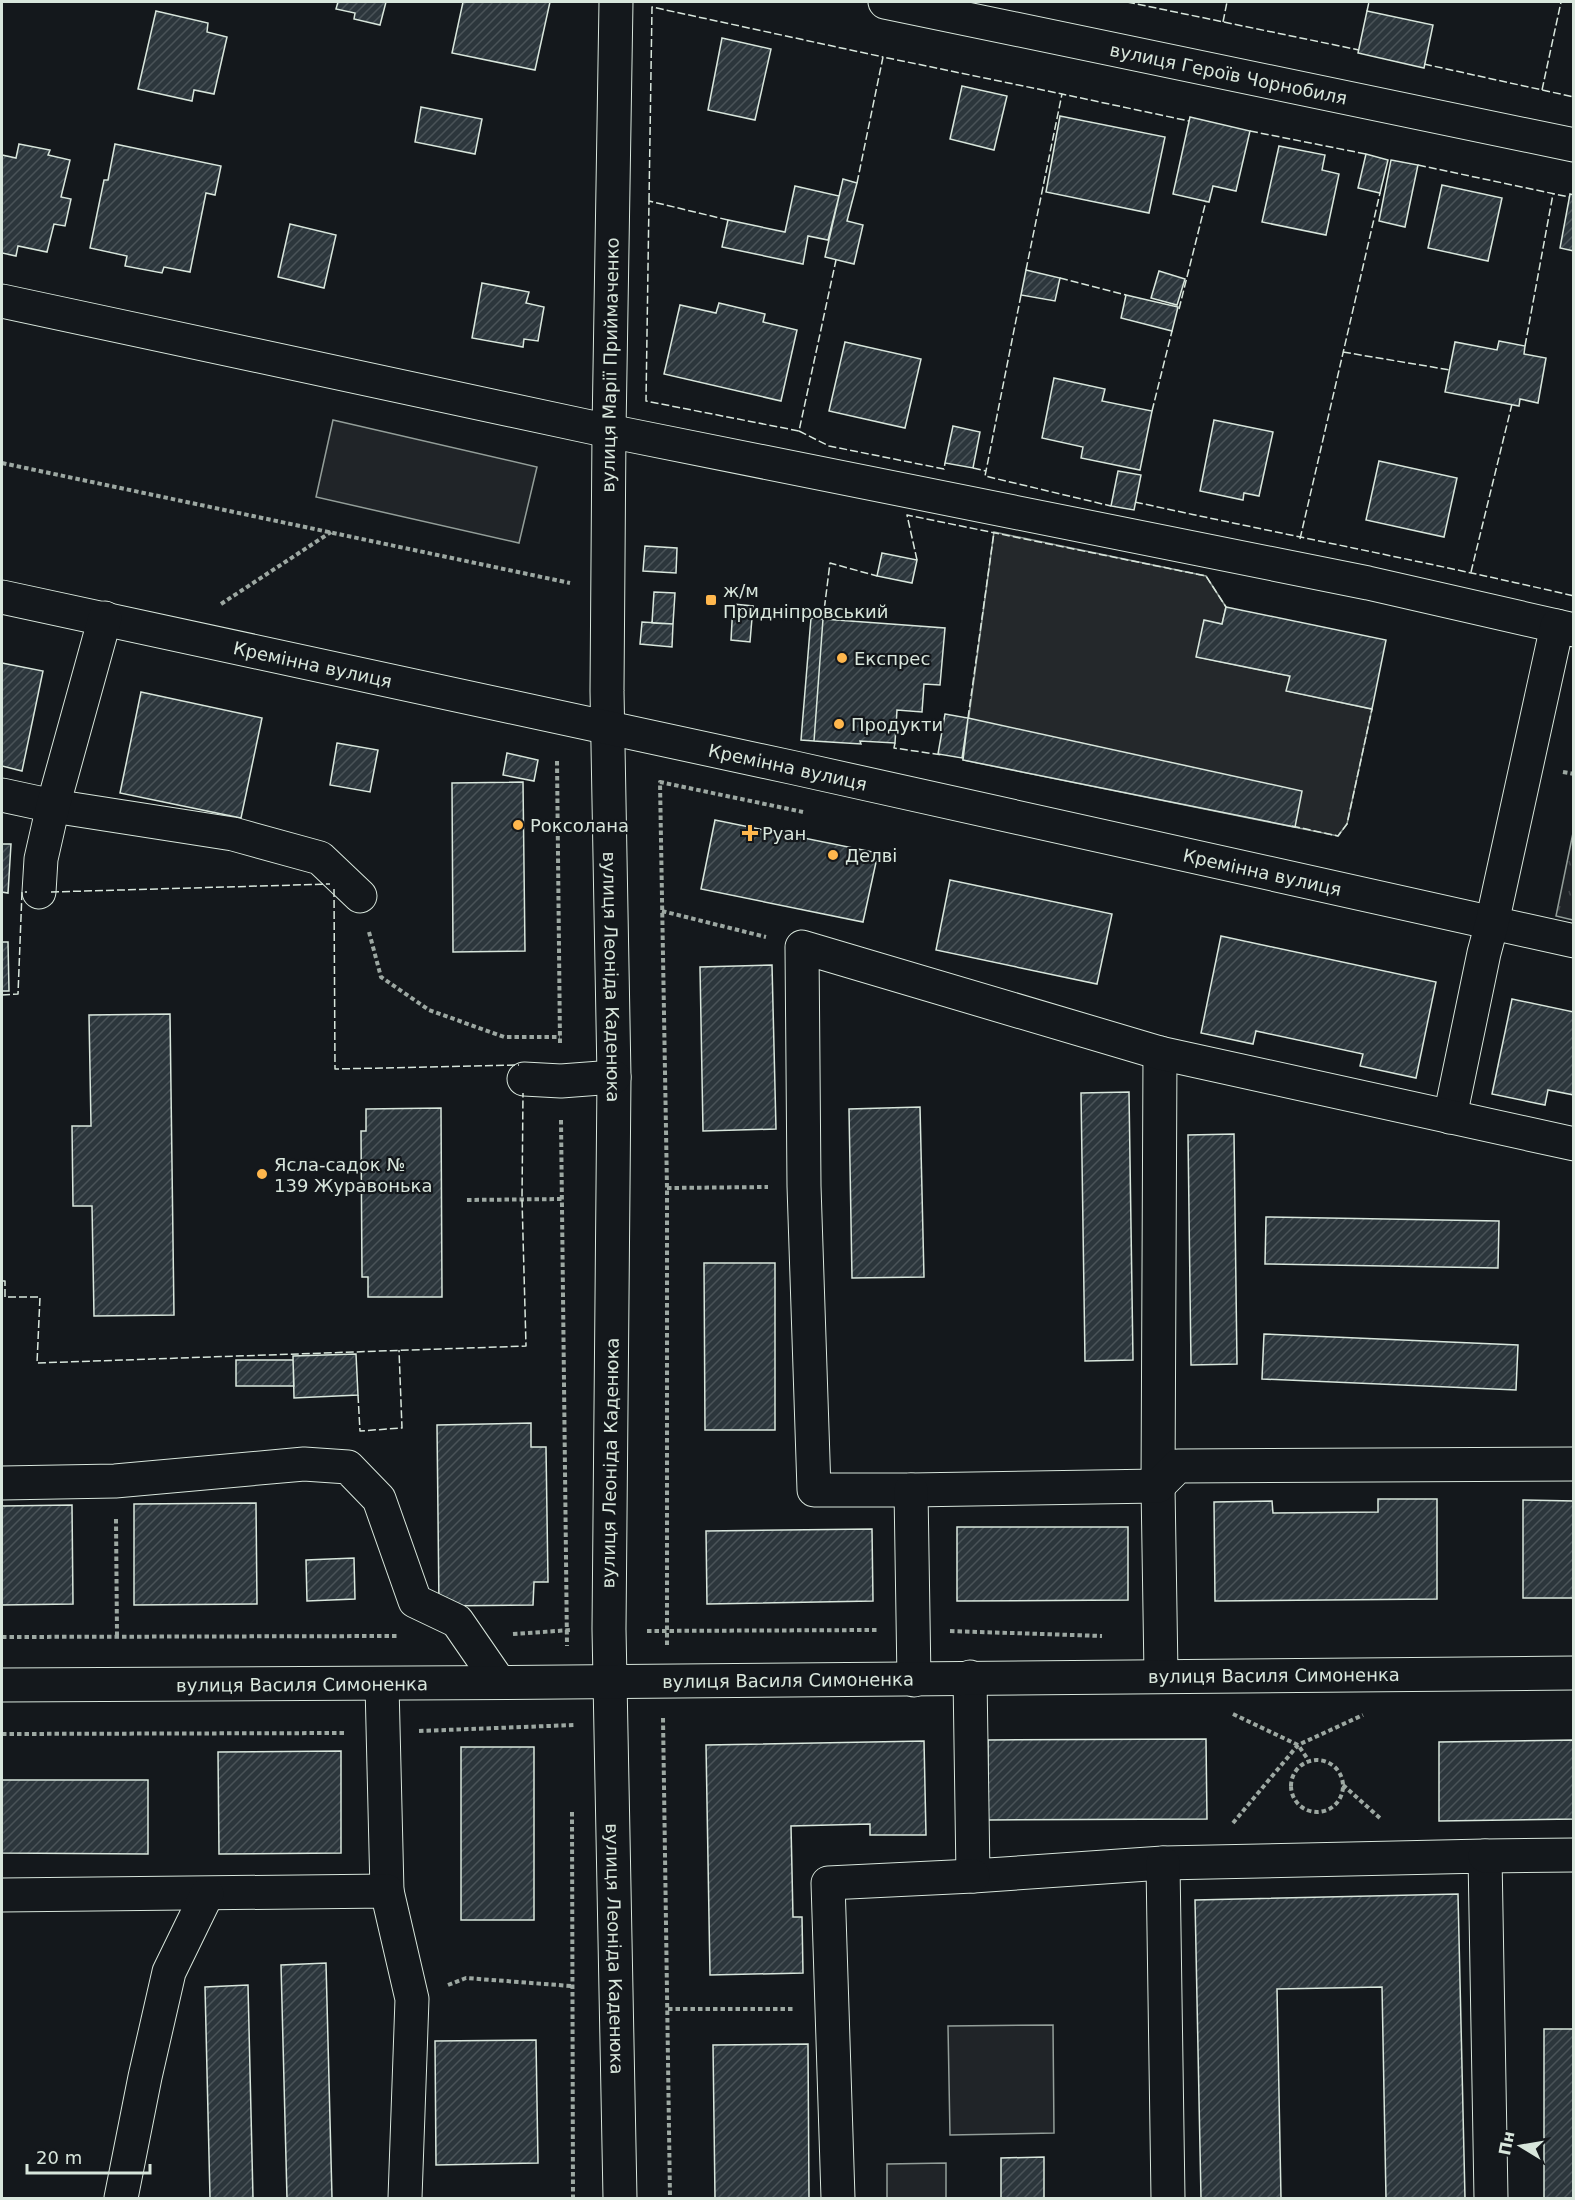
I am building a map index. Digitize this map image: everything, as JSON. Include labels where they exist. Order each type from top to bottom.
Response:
[{"type":"street","name":"вулиця Марії Приймаченко","points":[[608,728],[609,431],[616,2]]},
{"type":"street","name":"вулиця Героїв Чорнобиля","points":[[885,2],[1574,145]]},
{"type":"street","points":[[2,300],[609,431],[1356,581],[1565,628],[1484,953],[1450,1117]]},
{"type":"street","name":"Кремінна вулиця","points":[[2,597],[795,768],[1574,941]]},
{"type":"street","points":[[39,892],[41,859],[53,806],[105,618]]},
{"type":"street","name":"вулиця Леоніда Каденюка","points":[[608,728],[614,1077],[609,1629],[620,2199]]},
{"type":"street","points":[[2,795],[53,806],[233,834],[320,858],[360,896]]},
{"type":"street","points":[[1574,1144],[1160,1053],[802,947],[804,1186],[814,1490],[1158,1486],[1178,1466],[1574,1464]]},
{"type":"street","points":[[1160,1053],[1158,1486],[1161,1674]]},
{"type":"street","points":[[524,1080],[561,1081],[614,1077]]},
{"type":"street","points":[[2,1484],[115,1481],[304,1464],[348,1467],[379,1499],[415,1601],[457,1621],[499,1682]]},
{"type":"street","points":[[911,1490],[914,1680]]},
{"type":"street","name":"вулиця Василя Симоненка","points":[[2,1685],[382,1685],[664,1680],[914,1680],[1161,1674],[1574,1673]]},
{"type":"street","points":[[970,1677],[973,1876]]},
{"type":"street","points":[[382,1685],[387,1891],[412,1999],[405,2199]]},
{"type":"street","points":[[838,2199],[828,1883],[1163,1863],[1574,1855]]},
{"type":"street","points":[[1485,1856],[1491,2199]]},
{"type":"street","points":[[1163,1863],[1168,2199]]},
{"type":"street","points":[[2,1895],[387,1891]]},
{"type":"street","points":[[121,2199],[169,1972],[207,1894]]},
{"type":"path","points":[[2,462],[545,578]]},
{"type":"path","points":[[216,608],[331,532]]},
{"type":"path","points":[[2,1734],[383,1733],[572,1726],[567,1682],[557,761]]},
{"type":"path","points":[[660,782],[667,1188],[668,1631],[663,1720],[670,2199]]},
{"type":"path","points":[[360,896],[381,977],[429,1010],[504,1037],[560,1037]]},
{"type":"path","points":[[662,911],[802,947]]},
{"type":"path","points":[[667,1188],[804,1186]]},
{"type":"path","points":[[468,1200],[562,1199]]},
{"type":"path","points":[[115,1481],[117,1635]]},
{"type":"path","points":[[466,1637],[609,1629],[668,1631],[914,1630],[1160,1637]]},
{"type":"path","points":[[2,1636],[408,1636]]},
{"type":"path","points":[[1233,1714],[1298,1745],[1309,1761]]},
{"type":"path","points":[[1201,1862],[1298,1745],[1363,1715]]},
{"type":"path","points":[[1309,1761],[1326,1761],[1339,1772],[1342,1780],[1341,1797],[1329,1809],[1312,1812],[1297,1803],[1292,1795],[1290,1787],[1296,1771],[1309,1761]]},
{"type":"path","points":[[572,1809],[573,2199]]},
{"type":"path","points":[[412,1999],[466,1978],[571,1986]]},
{"type":"path","points":[[668,2009],[831,2008]]},
{"type":"green space","points":[[333,420],[537,467],[519,543],[316,497]]},
{"type":"green space","points":[[1573,833],[1574,920],[1556,916]]},
{"type":"green space","points":[[1053,2025],[1054,2133],[950,2135],[948,2026]]},
{"type":"green space","points":[[946,2163],[946,2198],[887,2198],[887,2164]]},
{"type":"shaded area","points":[[994,532],[1206,576],[1226,607],[1222,624],[1204,621],[1197,657],[1290,676],[1287,691],[1372,709],[1347,824],[1338,836],[963,760]]},
{"type":"building","points":[[338,2],[386,2],[380,25],[354,19],[355,13],[336,9]]},
{"type":"building","points":[[463,2],[550,2],[535,70],[452,53]]},
{"type":"building","points":[[156,11],[208,23],[207,32],[227,37],[214,94],[194,90],[192,101],[138,89]]},
{"type":"building","points":[[1367,11],[1433,25],[1424,68],[1358,53]]},
{"type":"building","points":[[722,38],[771,49],[755,120],[708,110]]},
{"type":"building","points":[[962,86],[1007,96],[994,150],[950,139]]},
{"type":"building","points":[[421,107],[482,119],[475,154],[415,142]]},
{"type":"building","points":[[1060,116],[1165,137],[1149,213],[1046,192]]},
{"type":"building","points":[[1190,117],[1250,131],[1236,191],[1213,186],[1209,202],[1173,194]]},
{"type":"building","points":[[19,144],[50,150],[48,155],[70,160],[61,197],[71,199],[65,226],[54,224],[47,252],[18,246],[16,256],[2,253],[2,155],[16,158]]},
{"type":"building","points":[[115,144],[221,166],[215,195],[206,193],[190,272],[164,267],[162,273],[125,266],[127,256],[90,248],[104,180],[108,180]]},
{"type":"building","points":[[1279,146],[1325,155],[1322,170],[1339,174],[1326,235],[1262,222]]},
{"type":"building","points":[[1366,154],[1388,160],[1380,193],[1358,188]]},
{"type":"building","points":[[1391,160],[1418,165],[1405,227],[1379,221]]},
{"type":"building","points":[[843,179],[857,183],[847,221],[863,225],[854,264],[825,257]]},
{"type":"building","points":[[1442,185],[1502,198],[1488,261],[1428,248]]},
{"type":"building","points":[[795,186],[839,196],[828,240],[808,236],[803,264],[722,247],[728,220],[785,232]]},
{"type":"building","points":[[1570,194],[1574,195],[1574,251],[1560,248]]},
{"type":"building","points":[[290,224],[336,235],[324,288],[278,277]]},
{"type":"building","points":[[1026,270],[1060,278],[1055,301],[1021,295]]},
{"type":"building","points":[[1159,271],[1185,279],[1177,305],[1151,298]]},
{"type":"building","points":[[482,283],[529,292],[526,303],[544,307],[538,341],[524,339],[523,347],[472,338]]},
{"type":"building","points":[[1126,295],[1178,307],[1172,331],[1121,318]]},
{"type":"building","points":[[719,303],[765,314],[763,322],[797,330],[781,401],[664,374],[680,305],[716,313]]},
{"type":"building","points":[[1499,341],[1525,346],[1524,354],[1546,358],[1538,403],[1520,399],[1519,406],[1445,392],[1455,342],[1497,350]]},
{"type":"building","points":[[845,342],[921,359],[905,428],[829,411]]},
{"type":"building","points":[[1054,378],[1105,389],[1102,401],[1152,411],[1140,470],[1081,458],[1083,447],[1042,438]]},
{"type":"building","points":[[1214,420],[1273,432],[1259,496],[1244,493],[1243,500],[1200,491]]},
{"type":"building","points":[[953,426],[980,432],[973,468],[945,463]]},
{"type":"building","points":[[1379,461],[1457,478],[1444,537],[1366,520]]},
{"type":"building","points":[[1118,471],[1141,475],[1134,510],[1111,506]]},
{"type":"building","points":[[645,546],[677,548],[676,573],[643,571]]},
{"type":"building","points":[[882,553],[917,560],[912,583],[877,576]]},
{"type":"building","points":[[654,592],[675,593],[673,624],[652,623]]},
{"type":"building","points":[[733,604],[753,606],[750,642],[731,640]]},
{"type":"building","points":[[1226,607],[1386,640],[1372,709],[1286,691],[1290,676],[1196,657],[1204,620],[1222,624]]},
{"type":"building","points":[[811,618],[823,619],[814,741],[801,740]]},
{"type":"building","points":[[823,619],[945,628],[940,685],[924,684],[922,712],[897,710],[895,743],[860,741],[861,744],[814,741]]},
{"type":"building","points":[[642,622],[673,624],[672,647],[640,644]]},
{"type":"building","points":[[2,663],[43,671],[22,771],[2,766]]},
{"type":"building","points":[[141,692],[262,718],[241,818],[120,793]]},
{"type":"building","points":[[945,714],[968,718],[962,758],[938,754]]},
{"type":"building","points":[[968,718],[1302,791],[1295,827],[963,760]]},
{"type":"building","points":[[337,743],[378,750],[370,792],[330,785]]},
{"type":"building","points":[[507,753],[538,760],[534,781],[503,775]]},
{"type":"building","points":[[523,782],[525,951],[453,952],[452,783]]},
{"type":"building","points":[[715,820],[878,853],[863,922],[701,889]]},
{"type":"building","points":[[2,844],[11,844],[8,893],[2,892]]},
{"type":"building","points":[[950,880],[1112,914],[1097,984],[936,950]]},
{"type":"building","points":[[1221,936],[1436,982],[1416,1078],[1360,1066],[1363,1054],[1256,1031],[1253,1044],[1201,1033]]},
{"type":"building","points":[[2,942],[8,942],[9,991],[2,991]]},
{"type":"building","points":[[772,965],[776,1129],[703,1131],[700,967]]},
{"type":"building","points":[[1512,999],[1574,1012],[1574,1095],[1548,1090],[1545,1105],[1492,1094]]},
{"type":"building","points":[[170,1014],[174,1315],[94,1316],[92,1206],[73,1206],[72,1126],[91,1126],[89,1015]]},
{"type":"building","points":[[1129,1092],[1133,1360],[1085,1361],[1081,1093]]},
{"type":"building","points":[[920,1107],[924,1277],[852,1278],[849,1109]]},
{"type":"building","points":[[441,1108],[442,1297],[368,1297],[368,1277],[362,1277],[361,1131],[366,1131],[366,1109]]},
{"type":"building","points":[[1234,1134],[1237,1364],[1191,1365],[1188,1135]]},
{"type":"building","points":[[1266,1217],[1499,1221],[1498,1268],[1265,1264]]},
{"type":"building","points":[[704,1263],[775,1263],[775,1430],[705,1430]]},
{"type":"building","points":[[1264,1334],[1518,1345],[1516,1390],[1262,1379]]},
{"type":"building","points":[[356,1354],[358,1395],[294,1398],[293,1356]]},
{"type":"building","points":[[236,1360],[293,1360],[294,1386],[236,1386]]},
{"type":"building","points":[[531,1423],[531,1447],[546,1447],[548,1582],[534,1582],[533,1605],[439,1606],[437,1425]]},
{"type":"building","points":[[1378,1499],[1437,1499],[1437,1599],[1215,1601],[1214,1502],[1272,1501],[1273,1513],[1378,1512]]},
{"type":"building","points":[[1523,1500],[1574,1501],[1574,1598],[1523,1598]]},
{"type":"building","points":[[256,1503],[257,1604],[134,1605],[134,1504]]},
{"type":"building","points":[[72,1505],[73,1604],[2,1605],[2,1506]]},
{"type":"building","points":[[957,1527],[1128,1527],[1128,1600],[957,1601]]},
{"type":"building","points":[[872,1529],[873,1601],[707,1604],[706,1531]]},
{"type":"building","points":[[354,1558],[355,1599],[307,1601],[306,1560]]},
{"type":"building","points":[[1206,1739],[1207,1819],[988,1820],[988,1740]]},
{"type":"building","points":[[1574,1740],[1574,1819],[1439,1821],[1439,1742]]},
{"type":"building","points":[[924,1741],[926,1835],[870,1835],[870,1824],[791,1826],[793,1917],[802,1917],[803,1973],[710,1975],[706,1745]]},
{"type":"building","points":[[461,1747],[534,1747],[534,1920],[461,1920]]},
{"type":"building","points":[[341,1751],[341,1853],[219,1854],[218,1752]]},
{"type":"building","points":[[2,1780],[148,1780],[148,1854],[2,1853]]},
{"type":"building","points":[[1458,1894],[1465,2198],[1386,2198],[1382,1987],[1277,1989],[1281,2198],[1201,2198],[1195,1900]]},
{"type":"building","points":[[326,1963],[332,2198],[287,2198],[281,1965]]},
{"type":"building","points":[[248,1985],[253,2198],[210,2198],[205,1987]]},
{"type":"building","points":[[1544,2029],[1574,2029],[1574,2198],[1544,2198]]},
{"type":"building","points":[[536,2040],[538,2163],[436,2165],[435,2041]]},
{"type":"building","points":[[808,2044],[809,2198],[715,2198],[713,2045]]},
{"type":"building","points":[[1044,2157],[1044,2198],[1001,2198],[1001,2158]]},
{"type":"fence","points":[[1127,2],[1359,50]]},
{"type":"fence","points":[[1223,22],[1227,2]]},
{"type":"fence","points":[[1367,11],[1369,2]]},
{"type":"fence","points":[[1542,90],[1561,2]]},
{"type":"fence","points":[[649,201],[652,7],[883,57]]},
{"type":"fence","points":[[857,183],[883,57],[1062,94]]},
{"type":"fence","points":[[1424,64],[1574,97]]},
{"type":"fence","points":[[1026,270],[1062,94],[1189,121]]},
{"type":"fence","points":[[1250,131],[1366,154]]},
{"type":"fence","points":[[1418,165],[1569,197]]},
{"type":"fence","points":[[1300,539],[1380,193]]},
{"type":"fence","points":[[1525,346],[1553,194]]},
{"type":"fence","points":[[728,220],[649,201],[646,401],[799,431],[836,260]]},
{"type":"fence","points":[[1179,309],[1206,201]]},
{"type":"fence","points":[[1060,278],[1126,295]]},
{"type":"fence","points":[[1021,295],[985,476],[1111,506]]},
{"type":"fence","points":[[1152,411],[1172,331]]},
{"type":"fence","points":[[1343,352],[1450,370]]},
{"type":"fence","points":[[1471,572],[1512,404]]},
{"type":"fence","points":[[799,431],[829,446],[944,469],[945,463]]},
{"type":"fence","points":[[973,468],[986,471]]},
{"type":"fence","points":[[1135,502],[1574,596]]},
{"type":"fence","points":[[917,560],[907,515],[1206,576],[1226,607]]},
{"type":"fence","points":[[968,718],[994,532]]},
{"type":"fence","points":[[823,619],[830,563],[877,576]]},
{"type":"fence","points":[[1292,826],[1338,836],[1347,824],[1372,709]]},
{"type":"fence","points":[[895,743],[894,748],[942,755]]},
{"type":"fence","points":[[51,892],[330,884]]},
{"type":"fence","points":[[334,889],[335,1069],[519,1065]]},
{"type":"fence","points":[[2,995],[18,994],[22,892],[27,892]]},
{"type":"fence","points":[[2,1281],[5,1281],[5,1297],[40,1297],[37,1363],[526,1346],[522,1199],[523,1093]]},
{"type":"fence","points":[[358,1395],[360,1431],[402,1428],[399,1350]]},
{"type":"place","name":"ж/м Придніпровський","points":[[711,600]]},
{"type":"place","name":"Експрес","points":[[842,658]]},
{"type":"place","name":"Продукти","points":[[839,724]]},
{"type":"place","name":"Роксолана","points":[[518,825]]},
{"type":"place","name":"Руан","points":[[750,833]]},
{"type":"place","name":"Делві","points":[[833,855]]},
{"type":"place","name":"Ясла-садок № 139 Журавонька","points":[[262,1174]]}]
